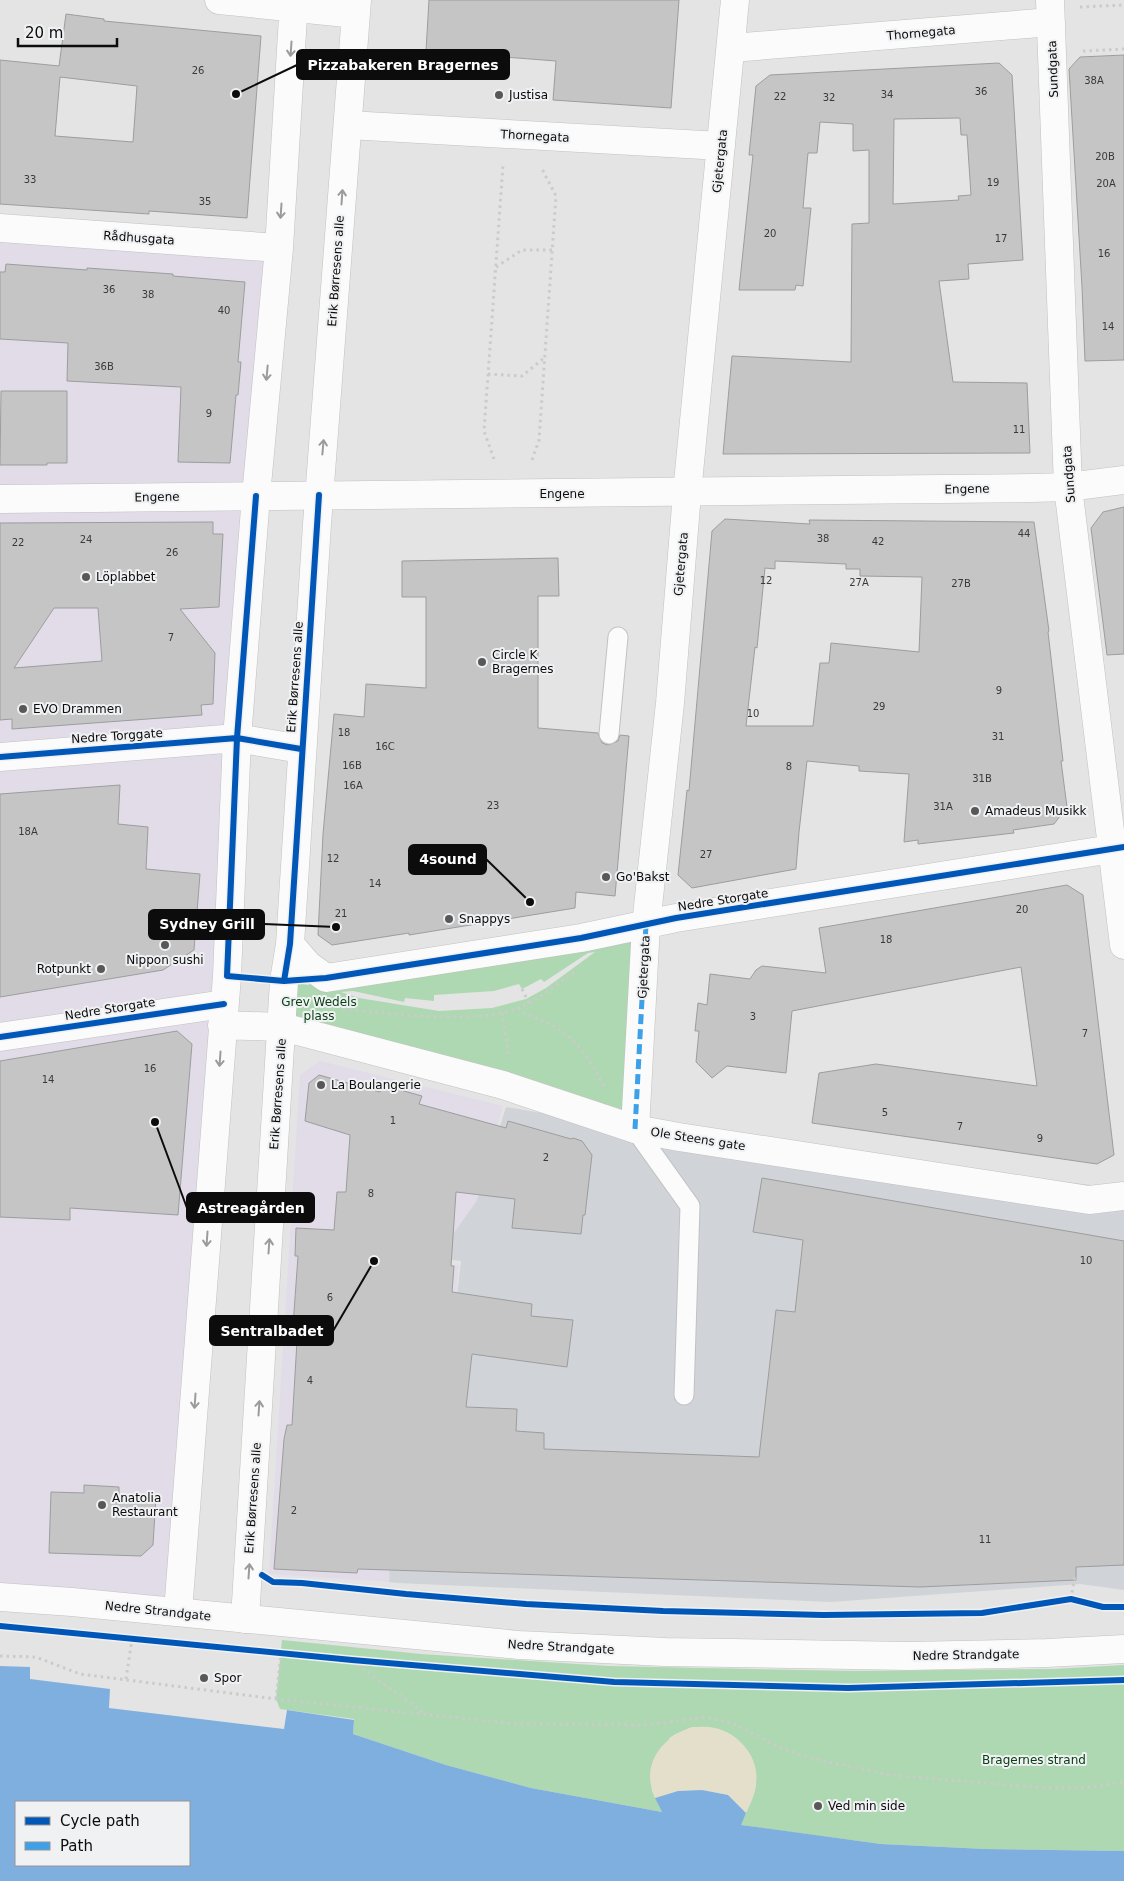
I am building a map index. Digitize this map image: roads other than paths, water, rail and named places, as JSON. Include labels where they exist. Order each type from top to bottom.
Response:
[{"type":"street","points":[[219,0],[357,7]]},
{"type":"street","name":"Gjetergata","points":[[636,1129],[646,925],[670,703],[687,493],[732,48],[735,0]]},
{"type":"street","points":[[178,1612],[227,976],[237,738],[278,248],[294,4]]},
{"type":"street","name":"Erik Børresens alle","points":[[245,1619],[284,981],[290,944],[301,749],[319,495],[357,7]]},
{"type":"street","name":"Thornegata","points":[[732,48],[1051,10]]},
{"type":"street","name":"Sundgata","points":[[1051,10],[1068,487],[1118,848],[1124,945]]},
{"type":"street","name":"Thornegata","points":[[348,125],[721,146]]},
{"type":"street","name":"Rådhusgata","points":[[0,228],[278,248]]},
{"type":"street","name":"Engene","points":[[0,499],[687,493],[1068,487],[1124,480]]},
{"type":"street","name":"Nedre Torggate","points":[[0,757],[237,738],[301,749]]},
{"type":"street","name":"Nedre Storgate","points":[[290,944],[308,965],[326,978],[581,938],[646,925],[1118,848]]},
{"type":"street","name":"Nedre Storgate","points":[[0,1037],[223,1014],[282,1027]]},
{"type":"street","name":"Ole Steens gate","points":[[282,1027],[503,1085],[636,1129],[1089,1200],[1124,1196]]},
{"type":"street","name":"Nedre Strandgate","points":[[0,1597],[519,1645],[665,1652],[909,1656],[1124,1649]]},
{"type":"lane","points":[[609,734],[618,637]]},
{"type":"lane","points":[[636,1129],[690,1206],[684,1395]]},
{"type":"water","points":[[0,1666],[30,1667],[30,1679],[110,1689],[109,1708],[284,1729],[287,1710],[354,1720],[353,1734],[446,1765],[531,1788],[662,1812],[655,1798],[678,1791],[702,1790],[728,1795],[746,1813],[741,1825],[881,1844],[985,1849],[1124,1851],[1124,1881],[0,1881]]},
{"type":"place","name":"Pizzabakeren Bragernes","points":[[236,94]]},
{"type":"place","name":"Justisa","points":[[499,95]]},
{"type":"place","name":"Löplabbet","points":[[86,577]]},
{"type":"place","name":"Circle K Bragernes","points":[[482,662]]},
{"type":"place","name":"EVO Drammen","points":[[23,709]]},
{"type":"place","name":"Amadeus Musikk","points":[[975,811]]},
{"type":"place","name":"Go'Bakst","points":[[606,877]]},
{"type":"place","name":"4sound","points":[[530,902]]},
{"type":"place","name":"Snappys","points":[[449,919]]},
{"type":"place","name":"Sydney Grill","points":[[336,927]]},
{"type":"place","name":"Nippon sushi","points":[[165,945]]},
{"type":"place","name":"Rotpunkt","points":[[101,969]]},
{"type":"place","name":"La Boulangerie","points":[[321,1085]]},
{"type":"place","name":"Astreagården","points":[[155,1122]]},
{"type":"place","name":"Sentralbadet","points":[[374,1261]]},
{"type":"place","name":"Anatolia Restaurant","points":[[102,1505]]},
{"type":"place","name":"Spor","points":[[204,1678]]},
{"type":"place","name":"Ved min side","points":[[818,1806]]},
{"type":"park label","name":"Grev Wedels plass","points":[[319,1009]]},
{"type":"park label","name":"Bragernes strand","points":[[1034,1760]]}]
